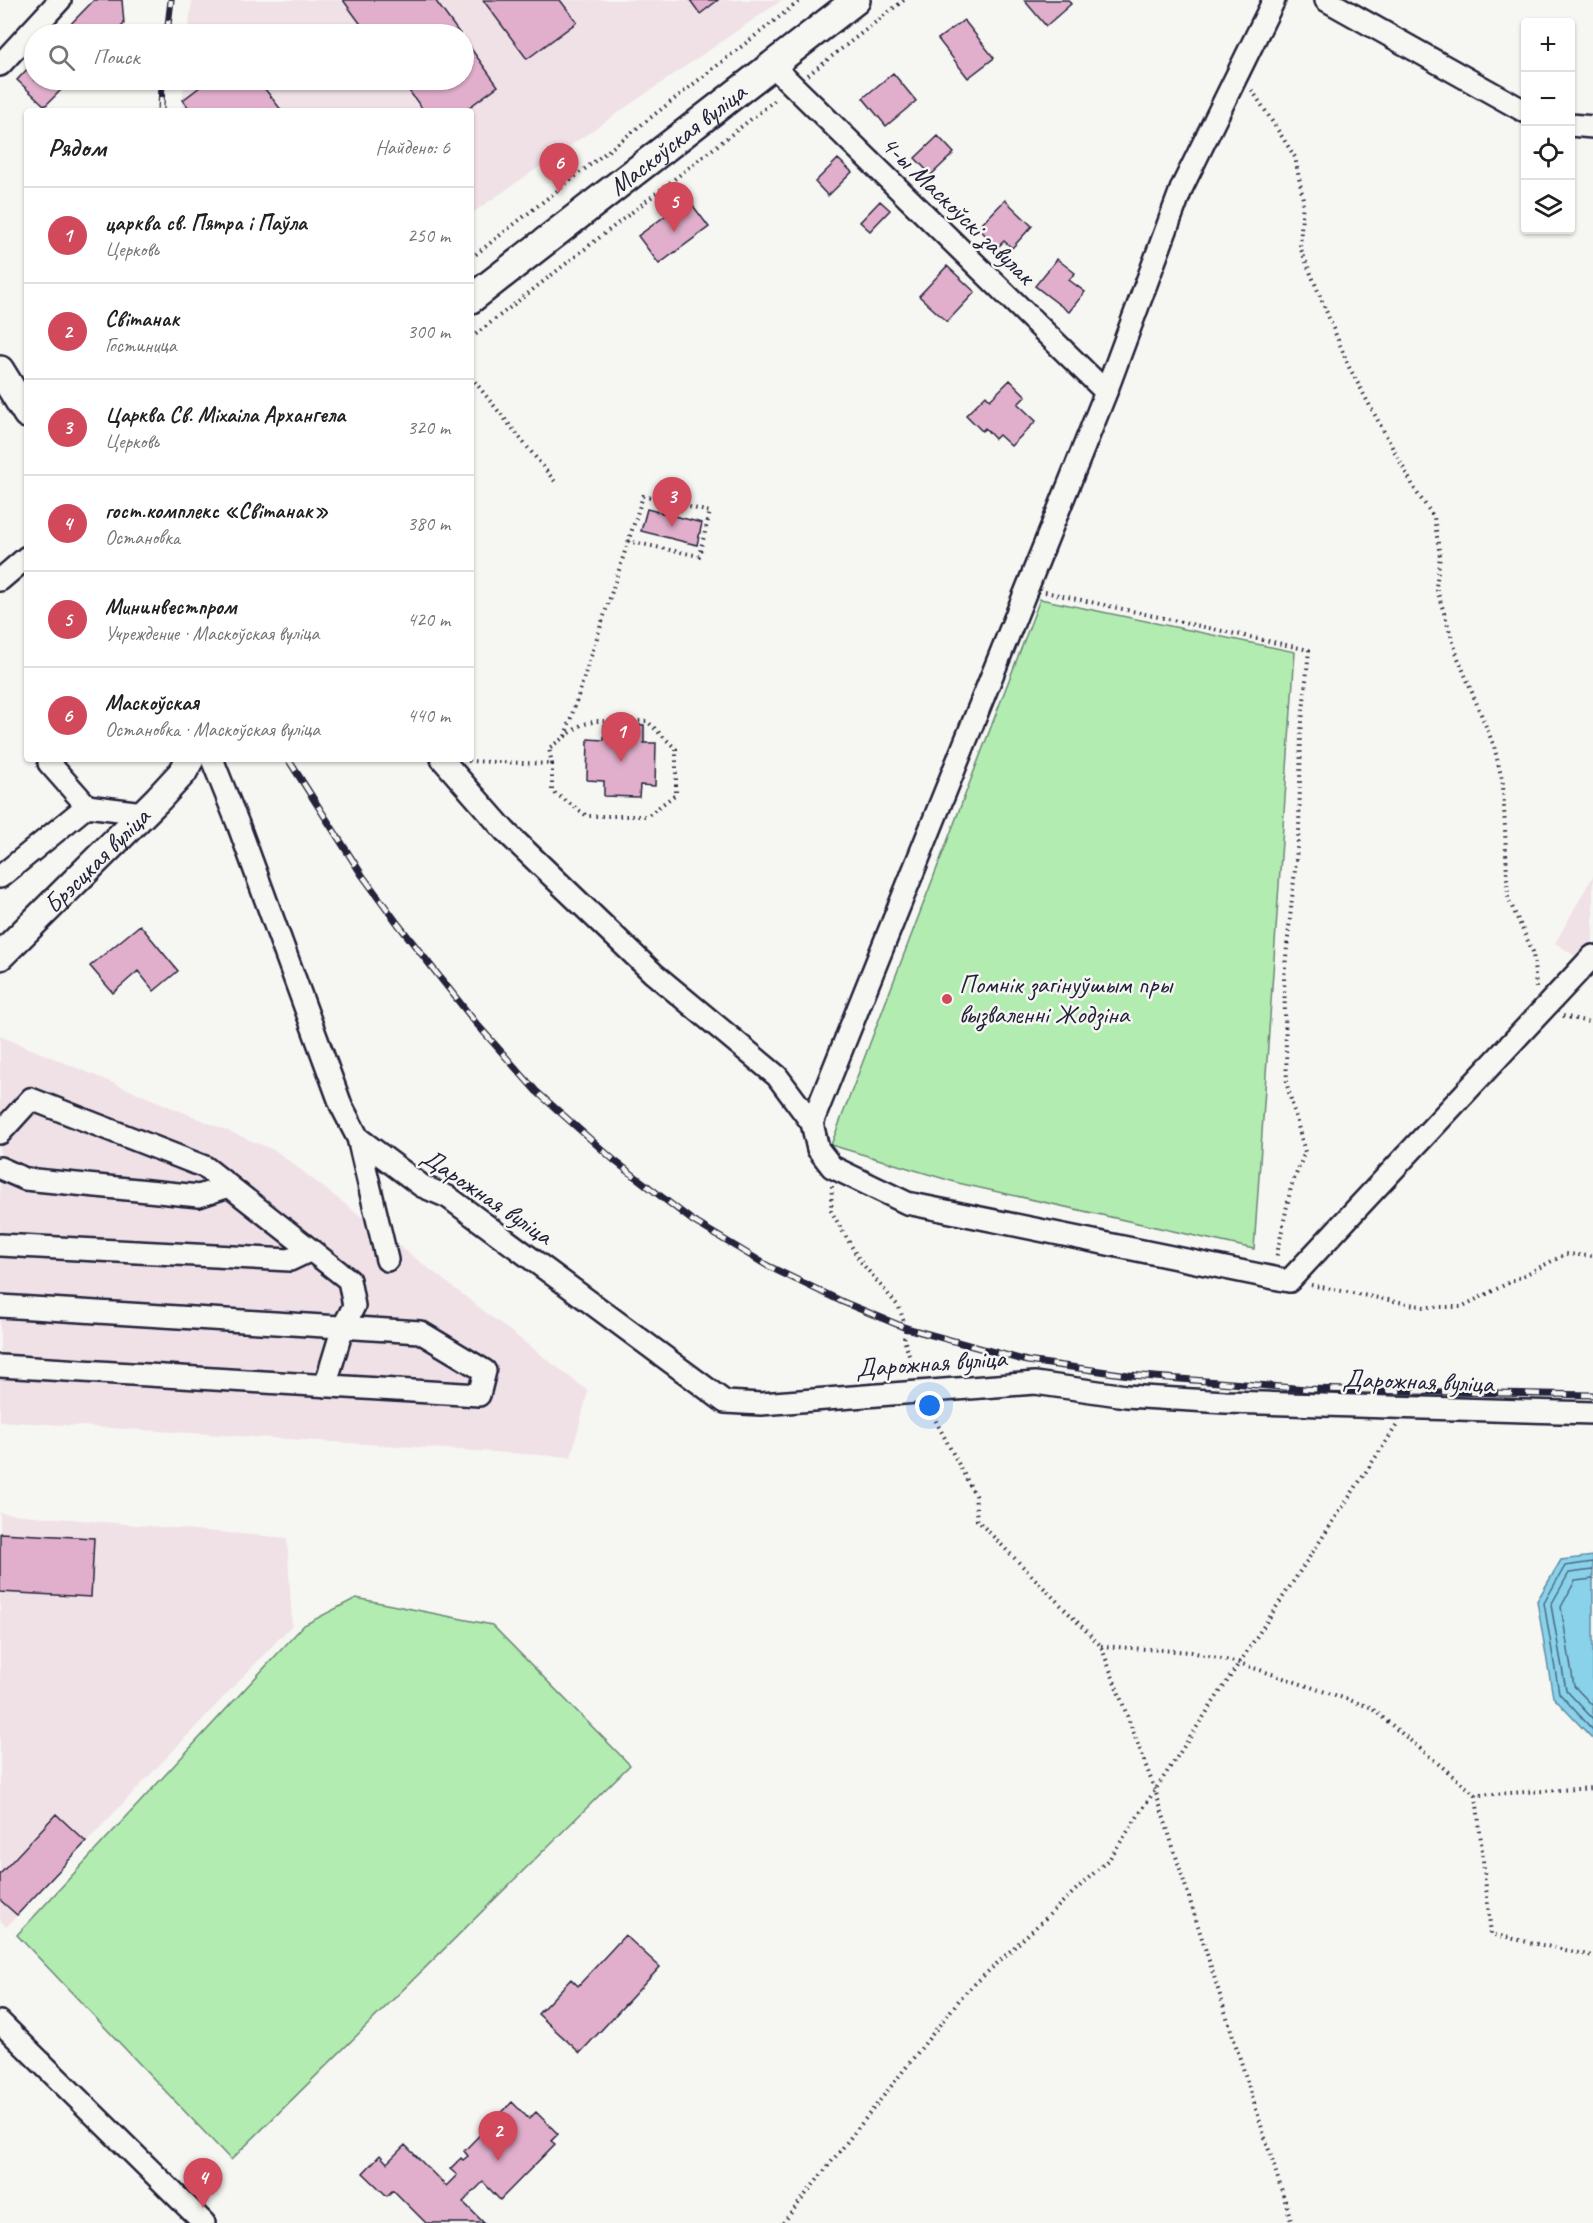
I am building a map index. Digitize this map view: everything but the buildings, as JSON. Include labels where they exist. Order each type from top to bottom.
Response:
[{"type":"main road","name":"Маскоўская вуліца","points":[[474,298],[856,0]]},
{"type":"main road","points":[[3,381],[24,410]]},
{"type":"main road","name":"Брэсцкая вуліца","points":[[0,956],[183,772],[188,762]]},
{"type":"street","points":[[38,24],[60,0]]},
{"type":"street","points":[[812,1123],[1106,392],[1182,187],[1274,0]]},
{"type":"street","points":[[1326,0],[1521,109]]},
{"type":"street","points":[[0,66],[24,40]]},
{"type":"street","name":"4-ы Маскоўскі завулак","points":[[773,66],[1106,392]]},
{"type":"street","points":[[1575,125],[1593,127]]},
{"type":"street","points":[[0,580],[24,560]]},
{"type":"street","points":[[50,762],[87,806],[143,813]]},
{"type":"street","points":[[213,762],[341,1105],[358,1138],[387,1260]]},
{"type":"street","points":[[448,766],[505,831],[653,973],[777,1076],[812,1123],[818,1149],[832,1167],[908,1203],[1281,1279],[1593,956]]},
{"type":"street","points":[[0,877],[87,806]]},
{"type":"street","points":[[0,1133],[32,1099],[205,1167],[349,1280],[354,1306],[343,1327],[325,1386]]},
{"type":"street","name":"Дарожная вуліца","points":[[358,1138],[422,1186],[448,1197],[725,1402],[761,1404],[920,1390],[1035,1383],[1126,1396],[1225,1402],[1593,1413]]},
{"type":"street","points":[[0,1168],[26,1179],[199,1196],[229,1186]]},
{"type":"street","points":[[0,1245],[290,1260],[311,1250]]},
{"type":"street","points":[[0,1306],[420,1332],[485,1371],[479,1395],[0,1366]]},
{"type":"street","points":[[0,2022],[204,2223]]},
{"type":"path","points":[[474,256],[801,0]]},
{"type":"path","points":[[474,336],[904,0]]},
{"type":"path","points":[[1239,71],[1295,157],[1304,199],[1300,247],[1349,367],[1417,493],[1434,516],[1440,556],[1436,587],[1458,658],[1494,746],[1503,784],[1508,898],[1533,952],[1540,1013],[1593,1023]]},
{"type":"path","points":[[474,380],[557,484]]},
{"type":"path","points":[[565,737],[628,541],[643,496],[710,512],[699,556],[628,541]]},
{"type":"path","points":[[1027,588],[1309,650],[1301,732],[1299,830],[1284,977],[1287,1084],[1305,1152],[1291,1187],[1281,1279],[1425,1308],[1461,1307],[1500,1290],[1566,1254],[1593,1256]]},
{"type":"path","points":[[596,720],[647,722],[676,749],[676,794],[647,816],[587,816],[552,791],[552,764],[549,748],[581,725],[596,720]]},
{"type":"path","points":[[474,761],[552,764]]},
{"type":"path","points":[[448,766],[463,762]]},
{"type":"path","points":[[832,1167],[831,1211],[860,1261],[899,1308],[906,1328],[904,1339],[920,1390],[975,1495],[977,1520],[1101,1646],[1155,1790],[1292,2223]]},
{"type":"path","points":[[783,2223],[963,1994],[1110,1858],[1408,1408]]},
{"type":"path","points":[[1101,1646],[1191,1652],[1239,1663],[1370,1707],[1476,1795],[1593,1788]]},
{"type":"path","points":[[1476,1795],[1491,1934],[1593,1956]]},
{"type":"shaded area","points":[[192,0],[782,0],[474,212],[474,108],[182,108],[183,90],[474,90],[474,24],[189,24]]},
{"type":"shaded area","points":[[1593,876],[1593,967],[1555,943]]},
{"type":"shaded area","points":[[0,1036],[276,1151],[588,1391],[571,1457],[0,1421]]},
{"type":"shaded area","points":[[0,1513],[287,1538],[292,1625],[6,1927],[0,1920]]},
{"type":"green space","points":[[1040,599],[1295,652],[1254,1249],[958,1183],[831,1145]]},
{"type":"green space","points":[[356,1598],[492,1625],[630,1765],[231,2160],[17,1935],[304,1625]]},
{"type":"water","points":[[1593,1556],[1593,1739],[1553,1697],[1537,1601],[1561,1560]]},
{"type":"railway","points":[[168,24],[171,0]]},
{"type":"railway","points":[[161,108],[162,90]]},
{"type":"railway","points":[[290,762],[362,875],[398,924],[475,1022],[536,1091],[615,1161],[693,1221],[768,1266],[843,1302],[906,1328],[1027,1361],[1129,1375],[1307,1389],[1593,1395]]},
{"type":"place","name":"Маскоўская","points":[[559,193]]},
{"type":"place","name":"Мининвестпром","points":[[674,232]]},
{"type":"place","name":"Царква Св. Міхаіла Архангела","points":[[672,527]]},
{"type":"place","name":"царква св. Пятра і Паўла","points":[[621,762]]},
{"type":"place","name":"Помнік загінуўшым пры вызваленні Жодзіна","points":[[947,999]]},
{"type":"place","name":"Світанак","points":[[498,2161]]},
{"type":"place","name":"гост.комплекс «Світанак»","points":[[203,2208]]}]
